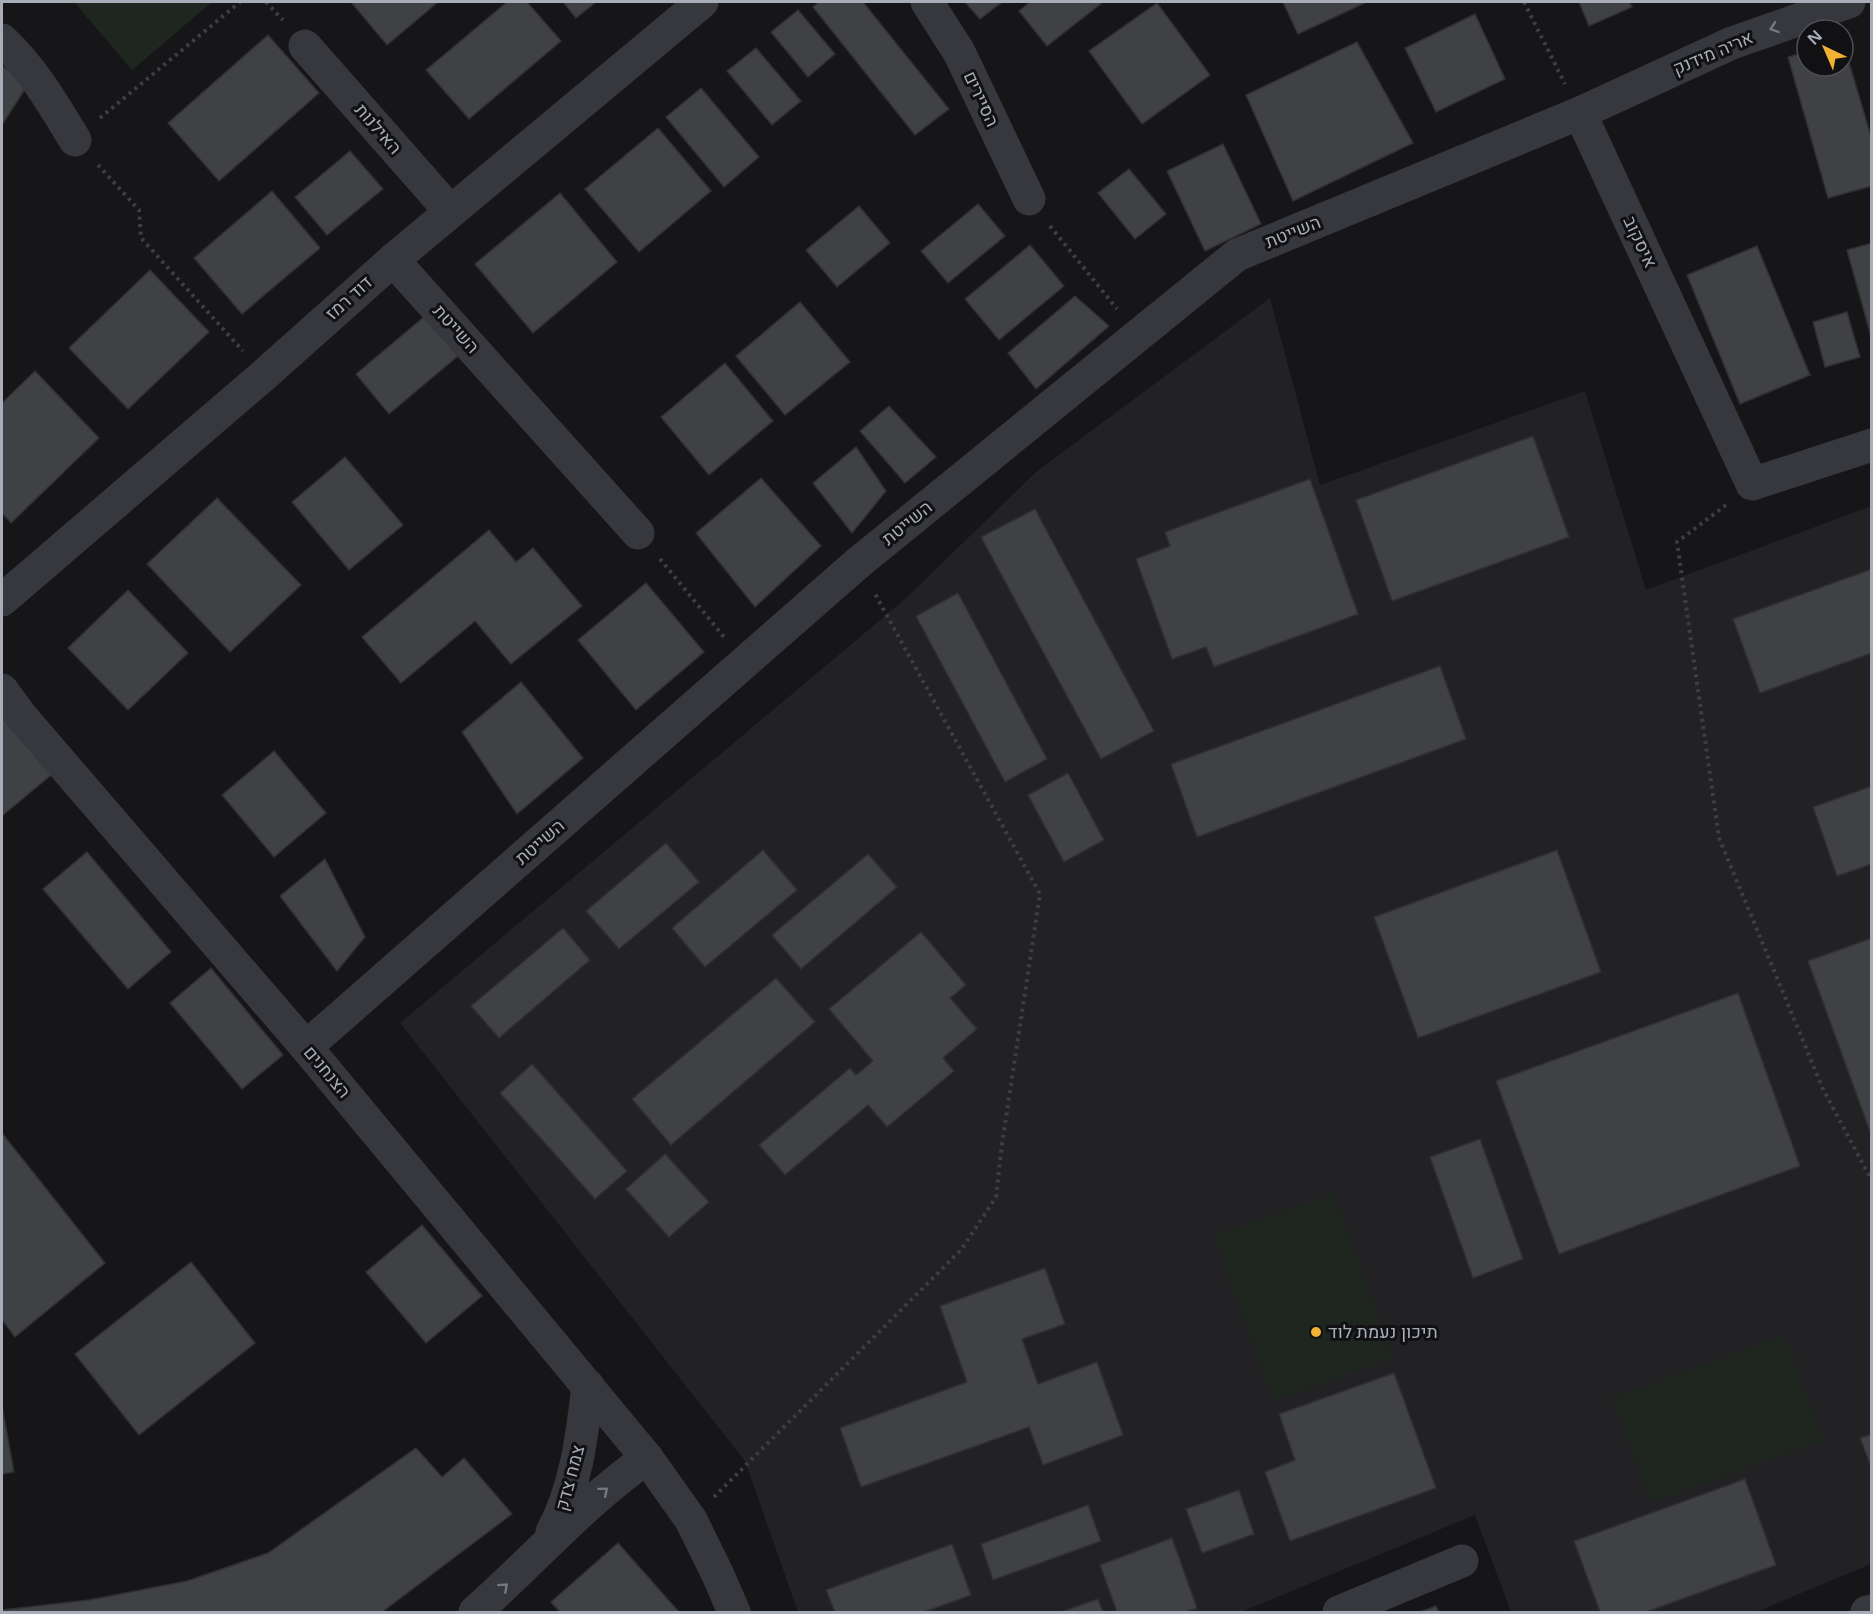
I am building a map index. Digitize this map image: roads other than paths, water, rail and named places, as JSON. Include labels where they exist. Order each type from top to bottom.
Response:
[{"type":"street","name":"דוד רמז","points":[[2,600],[264,375],[450,211],[702,2]]},
{"type":"street","name":"הסיירים","points":[[927,2],[959,52],[1029,199]]},
{"type":"street","name":"אריה מידנק","points":[[1580,113],[1732,43],[1849,2]]},
{"type":"street","points":[[2,40],[18,55],[43,87],[75,140]]},
{"type":"street","name":"האילנות","points":[[305,46],[450,211]]},
{"type":"street","name":"השייטת","points":[[306,1047],[858,563],[1237,255],[1580,113]]},
{"type":"street","name":"איסקוב","points":[[1580,113],[1752,484],[1872,446]]},
{"type":"street","name":"השייטת","points":[[393,260],[638,533]]},
{"type":"street","name":"הצנחנים","points":[[2,690],[28,725],[306,1047],[647,1458],[691,1520],[734,1612]]},
{"type":"street","name":"צמח צדק","points":[[531,1561],[550,1536],[563,1512],[581,1438],[588,1386]]},
{"type":"street","name":"צמח צדק","points":[[475,1612],[591,1502],[647,1458]]},
{"type":"street","points":[[1339,1612],[1462,1561]]},
{"type":"street","points":[[1867,1612],[1872,1611]]},
{"type":"place","name":"תיכון נעמת לוד","points":[[1316,1332]]}]
